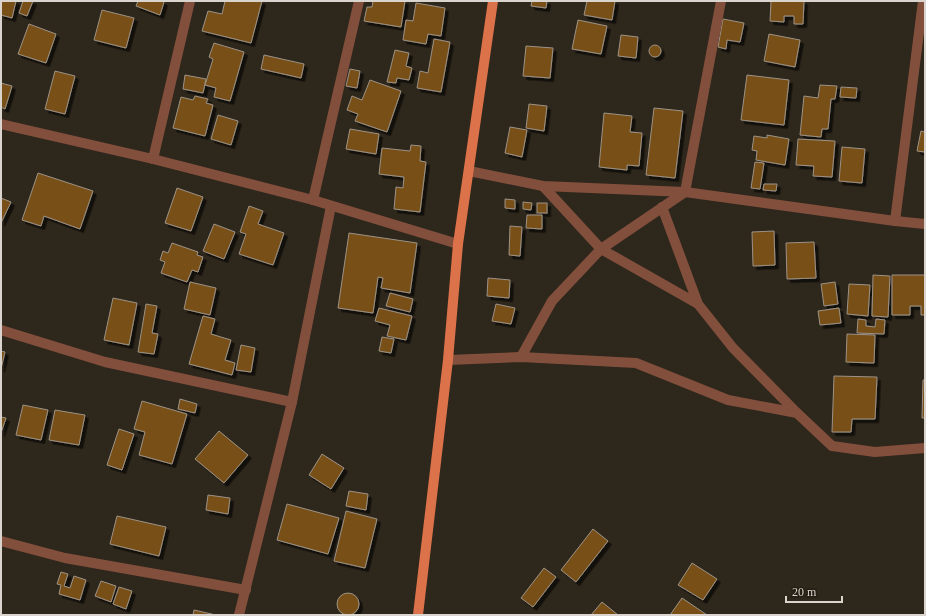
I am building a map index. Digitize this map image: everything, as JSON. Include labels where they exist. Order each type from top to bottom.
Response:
[{"type":"main road","points":[[418,615],[448,360],[458,244],[493,1]]},
{"type":"street","points":[[154,160],[190,1]]},
{"type":"street","points":[[313,200],[359,1]]},
{"type":"street","points":[[522,357],[552,301],[601,249],[685,192],[721,1]]},
{"type":"street","points":[[895,221],[922,1]]},
{"type":"street","points":[[1,124],[154,160],[313,200],[458,244]]},
{"type":"street","points":[[469,171],[543,186],[685,192],[925,224]]},
{"type":"street","points":[[543,186],[601,249],[698,304]]},
{"type":"street","points":[[239,615],[292,402],[331,206]]},
{"type":"street","points":[[662,207],[698,304],[733,348],[832,446],[875,452],[925,448]]},
{"type":"street","points":[[1,330],[105,362],[292,402]]},
{"type":"street","points":[[448,360],[522,357],[636,363],[728,400],[797,413]]},
{"type":"street","points":[[1,541],[65,558],[246,590]]},
{"type":"building","points":[[1,1],[16,1],[12,18],[1,15]]},
{"type":"building","points":[[23,1],[33,1],[27,16],[19,13]]},
{"type":"building","points":[[138,1],[164,2],[160,15],[136,6]]},
{"type":"building","points":[[225,1],[262,1],[251,43],[202,31],[208,11],[222,14]]},
{"type":"building","points":[[373,1],[405,1],[401,27],[364,21],[367,7],[372,7]]},
{"type":"building","points":[[532,1],[547,1],[546,8],[531,6]]},
{"type":"building","points":[[587,1],[615,1],[612,20],[584,15]]},
{"type":"building","points":[[771,1],[804,1],[803,24],[794,24],[794,16],[784,16],[784,22],[770,21]]},
{"type":"building","points":[[416,3],[445,8],[441,36],[428,34],[426,44],[403,40],[406,20],[413,21]]},
{"type":"building","points":[[102,10],[134,18],[126,48],[94,40]]},
{"type":"building","points":[[723,19],[744,23],[740,42],[727,40],[726,49],[718,47]]},
{"type":"building","points":[[578,20],[607,26],[601,54],[572,49]]},
{"type":"building","points":[[29,24],[56,34],[46,63],[18,54]]},
{"type":"building","points":[[769,34],[800,40],[795,67],[764,61]]},
{"type":"building","points":[[621,35],[638,37],[636,58],[618,56]]},
{"type":"building","points":[[434,39],[450,42],[441,92],[417,88],[420,71],[428,73]]},
{"type":"building","points":[[214,43],[244,52],[230,101],[214,97],[216,88],[205,85],[213,59],[209,57]]},
{"type":"building","points":[[657,45],[660,46],[660,56],[653,57],[650,56],[649,49],[650,46]]},
{"type":"building","points":[[526,46],[553,48],[550,78],[523,76]]},
{"type":"building","points":[[395,50],[409,53],[406,66],[412,68],[409,80],[397,78],[396,83],[387,82]]},
{"type":"building","points":[[264,55],[304,64],[301,78],[261,69]]},
{"type":"building","points":[[350,69],[360,71],[357,88],[346,86]]},
{"type":"building","points":[[55,71],[75,76],[65,114],[45,109]]},
{"type":"building","points":[[185,75],[206,79],[203,93],[183,89]]},
{"type":"building","points":[[747,75],[789,80],[784,125],[741,120]]},
{"type":"building","points":[[370,80],[401,91],[387,132],[355,121],[358,114],[347,110],[352,96],[362,100]]},
{"type":"building","points":[[1,83],[12,86],[5,109],[1,107]]},
{"type":"building","points":[[820,85],[837,86],[835,99],[831,99],[828,129],[822,129],[821,137],[800,135],[804,96],[818,98]]},
{"type":"building","points":[[841,87],[857,88],[856,98],[840,97]]},
{"type":"building","points":[[195,96],[208,99],[206,103],[213,105],[205,136],[173,128],[181,97],[193,100]]},
{"type":"building","points":[[529,104],[547,106],[544,131],[526,128]]},
{"type":"building","points":[[654,108],[683,111],[675,178],[646,175]]},
{"type":"building","points":[[604,113],[632,116],[630,132],[642,133],[639,166],[627,165],[627,170],[599,167]]},
{"type":"building","points":[[218,115],[238,121],[231,145],[211,139]]},
{"type":"building","points":[[510,127],[527,130],[522,157],[505,153]]},
{"type":"building","points":[[350,129],[379,134],[376,154],[346,149]]},
{"type":"building","points":[[921,131],[925,132],[925,152],[917,151]]},
{"type":"building","points":[[767,135],[789,139],[785,165],[756,160],[757,151],[752,150],[754,136],[767,138]]},
{"type":"building","points":[[798,139],[835,141],[832,177],[813,176],[814,166],[796,165]]},
{"type":"building","points":[[411,145],[421,146],[420,161],[426,162],[420,212],[394,209],[396,187],[403,188],[404,177],[379,174],[382,148],[410,151]]},
{"type":"building","points":[[842,147],[865,149],[862,183],[839,181]]},
{"type":"building","points":[[755,162],[764,163],[760,189],[751,188]]},
{"type":"building","points":[[38,173],[93,191],[80,229],[44,216],[41,226],[22,220]]},
{"type":"building","points":[[764,184],[777,184],[776,191],[763,190]]},
{"type":"building","points":[[177,188],[203,197],[191,231],[165,223]]},
{"type":"building","points":[[1,198],[11,202],[1,223]]},
{"type":"building","points":[[505,199],[515,200],[515,209],[505,208]]},
{"type":"building","points":[[523,202],[532,203],[531,210],[523,209]]},
{"type":"building","points":[[537,203],[547,203],[547,213],[537,213]]},
{"type":"building","points":[[249,206],[263,211],[258,224],[284,233],[273,265],[239,254],[246,234],[240,232]]},
{"type":"building","points":[[527,215],[542,215],[542,229],[526,228]]},
{"type":"building","points":[[214,224],[235,232],[224,259],[203,251]]},
{"type":"building","points":[[510,226],[522,227],[520,256],[509,255]]},
{"type":"building","points":[[774,231],[775,265],[753,266],[752,232]]},
{"type":"building","points":[[349,233],[417,243],[410,293],[381,288],[383,278],[378,277],[373,313],[338,308]]},
{"type":"building","points":[[814,242],[816,278],[787,279],[786,243]]},
{"type":"building","points":[[172,243],[198,252],[197,255],[203,257],[198,272],[192,270],[187,282],[161,273],[165,262],[160,260],[163,251],[168,253]]},
{"type":"building","points":[[873,275],[890,276],[888,317],[872,316]]},
{"type":"building","points":[[892,275],[925,275],[925,315],[921,315],[921,306],[910,306],[910,315],[892,315]]},
{"type":"building","points":[[488,278],[510,280],[509,298],[487,296]]},
{"type":"building","points":[[190,282],[216,288],[210,315],[184,309]]},
{"type":"building","points":[[835,282],[838,304],[824,306],[821,284]]},
{"type":"building","points":[[849,284],[870,285],[868,316],[847,314]]},
{"type":"building","points":[[390,293],[413,299],[410,312],[386,306]]},
{"type":"building","points":[[113,298],[137,303],[129,345],[104,340]]},
{"type":"building","points":[[146,304],[157,306],[152,333],[158,334],[154,354],[138,352]]},
{"type":"building","points":[[496,304],[515,308],[511,324],[492,321]]},
{"type":"building","points":[[379,308],[412,316],[406,340],[387,336],[390,325],[375,321]]},
{"type":"building","points":[[839,308],[841,323],[820,325],[818,311]]},
{"type":"building","points":[[203,316],[215,319],[211,334],[231,340],[225,360],[235,363],[232,375],[189,364]]},
{"type":"building","points":[[858,319],[866,320],[866,326],[875,327],[876,319],[885,320],[884,334],[857,333]]},
{"type":"building","points":[[847,334],[875,335],[874,363],[846,362]]},
{"type":"building","points":[[382,337],[394,339],[391,353],[379,351]]},
{"type":"building","points":[[241,345],[255,348],[251,372],[236,370]]},
{"type":"building","points":[[1,351],[5,352],[1,369]]},
{"type":"building","points":[[834,376],[877,377],[875,419],[852,419],[851,432],[832,432]]},
{"type":"building","points":[[923,380],[925,380],[925,418],[922,418]]},
{"type":"building","points":[[180,399],[197,404],[195,413],[178,409]]},
{"type":"building","points":[[142,401],[187,414],[172,464],[139,455],[145,432],[134,429]]},
{"type":"building","points":[[23,405],[48,410],[41,440],[16,435]]},
{"type":"building","points":[[55,410],[85,415],[79,445],[49,440]]},
{"type":"building","points":[[1,417],[6,418],[1,433]]},
{"type":"building","points":[[119,429],[134,434],[122,470],[107,465]]},
{"type":"building","points":[[219,431],[248,455],[224,483],[195,459]]},
{"type":"building","points":[[322,454],[344,468],[331,489],[309,475]]},
{"type":"building","points":[[349,491],[368,494],[366,510],[346,506]]},
{"type":"building","points":[[208,495],[230,498],[228,514],[206,510]]},
{"type":"building","points":[[287,504],[339,518],[328,554],[277,540]]},
{"type":"building","points":[[346,511],[377,519],[365,568],[334,561]]},
{"type":"building","points":[[117,516],[166,527],[159,556],[110,544]]},
{"type":"building","points":[[593,529],[608,541],[576,582],[561,570]]},
{"type":"building","points":[[692,563],[717,579],[703,600],[678,585]]},
{"type":"building","points":[[544,568],[556,577],[533,607],[521,598]]},
{"type":"building","points":[[61,572],[68,574],[64,586],[70,588],[74,576],[86,580],[80,600],[59,594],[61,585],[57,584]]},
{"type":"building","points":[[101,581],[116,586],[111,602],[95,596]]},
{"type":"building","points":[[119,587],[132,591],[126,609],[113,604]]},
{"type":"building","points":[[348,593],[356,596],[359,604],[356,612],[348,615],[340,612],[337,604],[340,596]]},
{"type":"building","points":[[682,598],[707,615],[670,615]]},
{"type":"building","points":[[602,602],[618,615],[591,615]]},
{"type":"building","points":[[194,610],[216,615],[193,615]]}]
